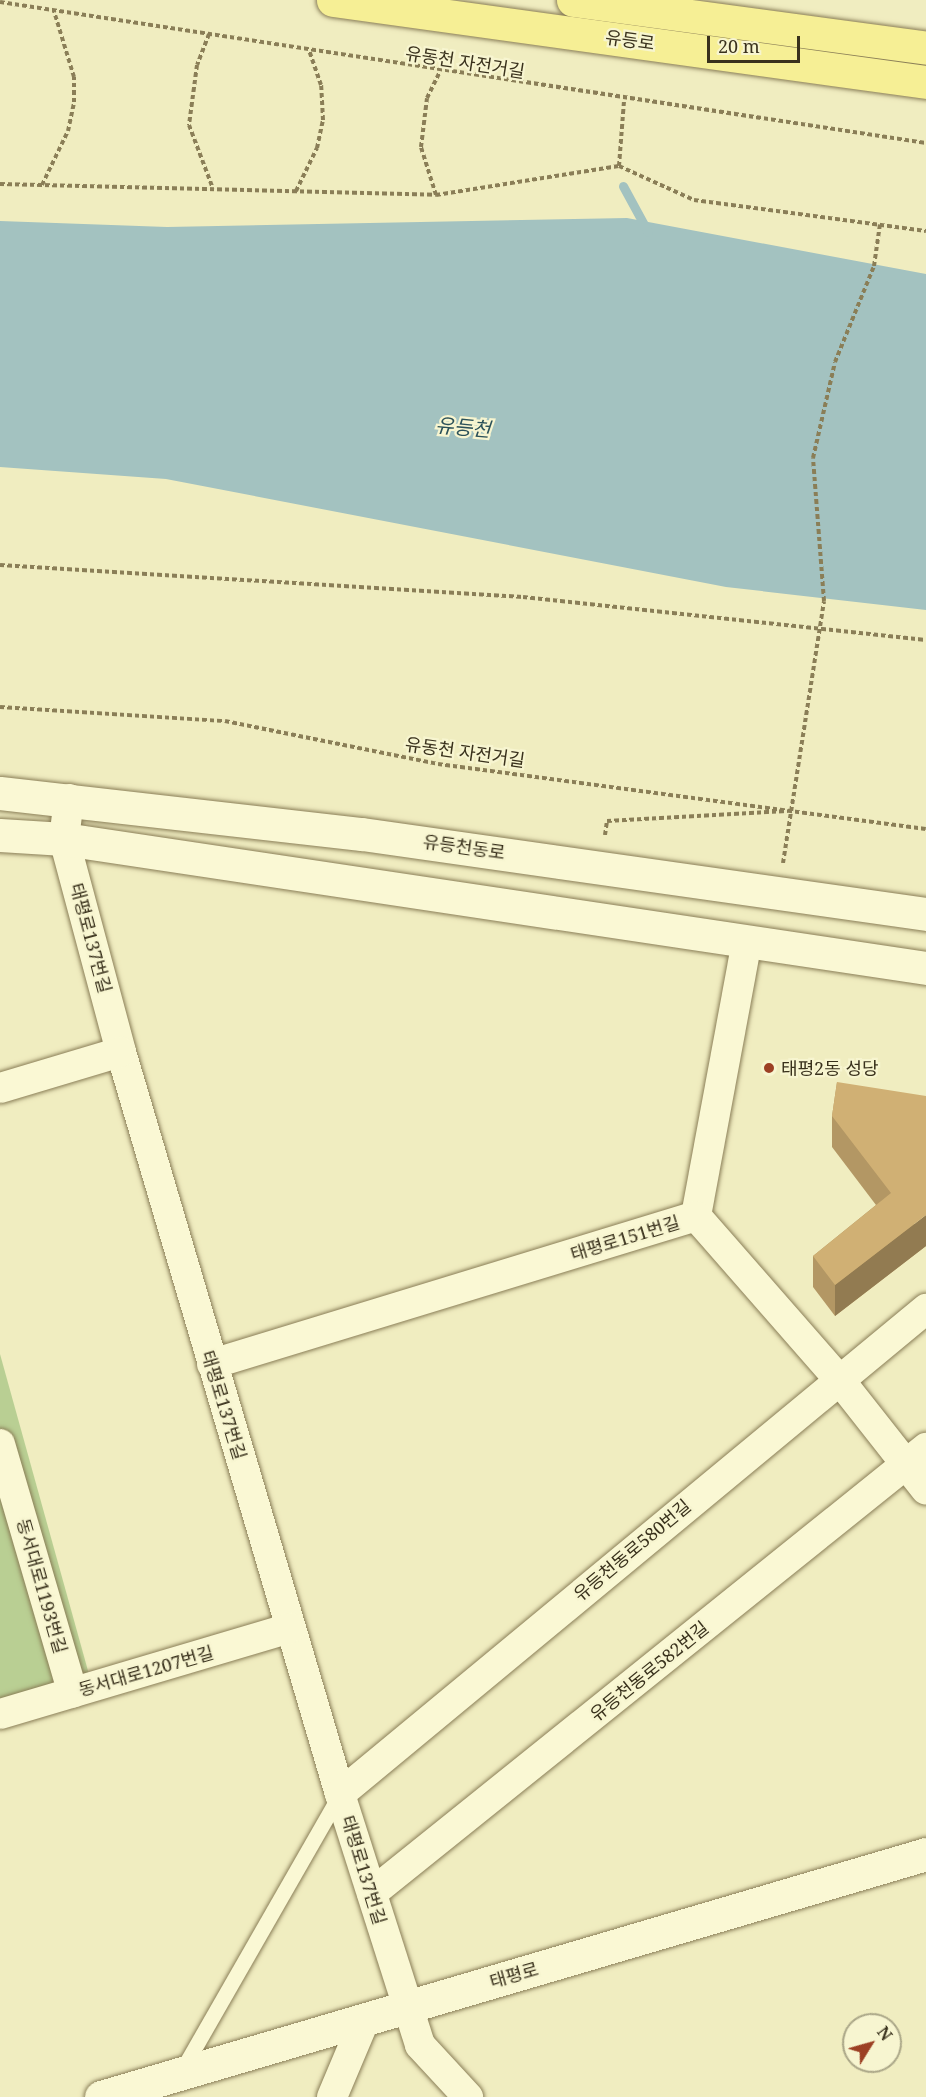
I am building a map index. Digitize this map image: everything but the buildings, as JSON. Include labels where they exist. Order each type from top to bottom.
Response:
[{"type":"main road","name":"유등로","points":[[333,0],[926,82]]},
{"type":"main road","name":"유등로","points":[[573,0],[676,6],[926,48]]},
{"type":"main road","points":[[670,46],[676,6]]},
{"type":"main road","name":"유등천동로","points":[[0,793],[69,799],[678,876],[926,914]]},
{"type":"main road","points":[[0,835],[64,839],[746,945],[926,968]]},
{"type":"main road","name":"태평로","points":[[101,2097],[163,2084],[365,2019],[926,1854]]},
{"type":"street","name":"태평로137번길","points":[[69,799],[64,839],[121,1052],[340,1794],[420,2045],[468,2097]]},
{"type":"street","points":[[696,1216],[746,945]]},
{"type":"street","points":[[0,1088],[121,1052]]},
{"type":"street","name":"태평로151번길","points":[[212,1364],[696,1216],[838,1378],[917,1456],[926,1490]]},
{"type":"street","name":"유등천동로580번길","points":[[340,1794],[838,1378],[926,1309]]},
{"type":"street","name":"동서대로1193번길","points":[[0,1444],[73,1693]]},
{"type":"street","name":"유등천동로582번길","points":[[372,1893],[917,1456]]},
{"type":"street","name":"동서대로1207번길","points":[[0,1714],[291,1628]]},
{"type":"street","points":[[332,2097],[365,2019]]},
{"type":"lane","points":[[163,2084],[340,1794]]},
{"type":"path","name":"유동천 자전거길","points":[[0,2],[624,101],[926,143]]},
{"type":"path","points":[[42,185],[68,131],[74,102],[74,77],[53,10]]},
{"type":"path","points":[[209,34],[197,65],[189,125],[213,189]]},
{"type":"path","points":[[296,192],[318,148],[323,120],[321,85],[309,50]]},
{"type":"path","points":[[436,195],[421,147],[427,98],[440,71]]},
{"type":"path","points":[[619,166],[624,101]]},
{"type":"path","points":[[0,184],[436,195],[619,166],[693,200],[926,231]]},
{"type":"path","points":[[788,834],[795,810],[824,602],[813,458],[835,362],[873,266],[880,224]]},
{"type":"path","points":[[0,565],[523,597],[819,626],[926,640]]},
{"type":"path","name":"유동천 자전거길","points":[[0,707],[225,721],[438,764],[926,829]]},
{"type":"path","points":[[614,837],[603,834],[608,821],[795,810]]},
{"type":"green space","points":[[0,1354],[90,1678],[0,1702]]},
{"type":"water","name":"유등천","points":[[627,218],[926,274],[926,610],[726,587],[166,479],[0,467],[0,221],[167,227]]},
{"type":"waterway","points":[[623,186],[648,232]]},
{"type":"place","name":"태평2동 성당","points":[[769,1068]]}]
